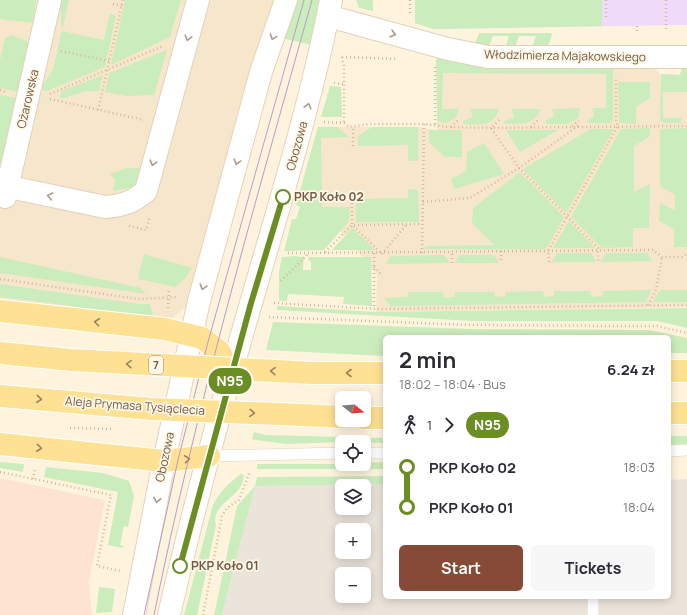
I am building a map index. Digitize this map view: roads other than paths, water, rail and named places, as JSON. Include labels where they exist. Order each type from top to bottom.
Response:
[{"type":"main road","points":[[0,311],[191,334],[202,338],[219,351],[223,359],[228,386]]},
{"type":"main road","name":"7","points":[[0,353],[71,360],[312,373],[383,373]]},
{"type":"main road","points":[[671,371],[687,371]]},
{"type":"main road","name":"Aleja Prymasa Tysiąclecia","points":[[0,396],[152,409],[335,417]]},
{"type":"main road","points":[[671,413],[687,412]]},
{"type":"main road","points":[[371,418],[383,418]]},
{"type":"main road","points":[[0,444],[164,461],[209,456]]},
{"type":"street","name":"Ożarowska","points":[[4,190],[50,0]]},
{"type":"street","points":[[4,190],[105,207],[121,206],[137,199],[146,191],[198,0]]},
{"type":"street","name":"Obozowa","points":[[134,615],[164,461],[199,301],[261,72],[286,0]]},
{"type":"street","name":"Obozowa","points":[[169,615],[187,535],[304,122],[329,8]]},
{"type":"street","name":"Włodzimierza Majakowskiego","points":[[329,8],[434,46],[488,57],[687,57]]},
{"type":"lane","points":[[671,452],[687,450]]},
{"type":"lane","points":[[209,456],[335,453]]},
{"type":"lane","points":[[371,453],[383,453]]},
{"type":"lane","points":[[593,599],[593,615]]},
{"type":"tram line","points":[[144,615],[178,460],[208,342],[304,0]]},
{"type":"tram line","points":[[154,615],[188,460],[207,383],[312,0]]},
{"type":"place","name":"PKP Koło 02","points":[[283,197]]},
{"type":"place","name":"PKP Koło 01","points":[[180,566]]}]
